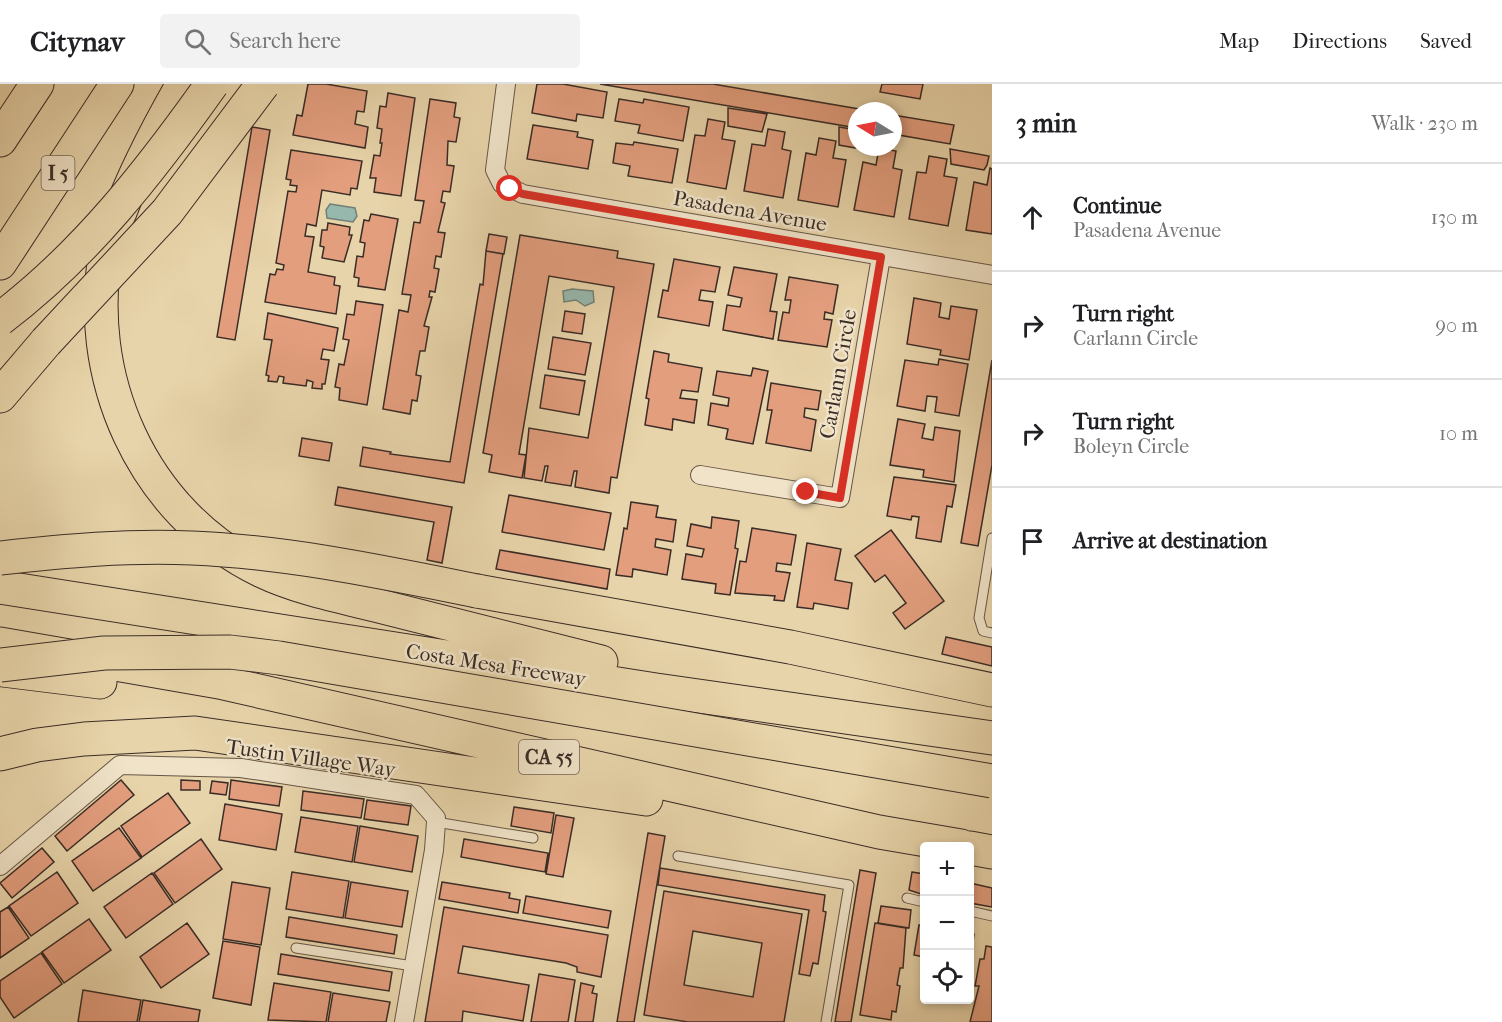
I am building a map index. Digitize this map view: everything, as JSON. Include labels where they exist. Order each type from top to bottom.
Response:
[{"type":"highway","points":[[0,141],[37,84]]},
{"type":"highway","name":"I 5","points":[[0,263],[117,84]]},
{"type":"highway","points":[[183,84],[139,163],[107,244],[100,302],[106,370],[115,401],[140,456],[161,487],[189,521],[221,546],[263,572],[327,593],[605,663],[656,690]]},
{"type":"highway","points":[[0,319],[31,296],[98,230],[166,149],[212,84]]},
{"type":"highway","points":[[0,396],[46,342],[167,212],[263,84]]},
{"type":"highway","points":[[0,558],[95,549],[191,548],[330,562],[477,591],[790,647],[992,690]]},
{"type":"highway","name":"Costa Mesa Freeway","points":[[0,587],[656,690],[992,738]]},
{"type":"highway","name":"CA 55","points":[[0,644],[219,682],[879,832],[938,842]]},
{"type":"highway","points":[[0,668],[104,653],[230,652],[291,660],[992,781]]},
{"type":"highway","points":[[0,668],[93,682],[219,682]]},
{"type":"highway","points":[[0,684],[88,673],[218,673],[992,795]]},
{"type":"highway","points":[[0,754],[37,745],[84,739],[195,733],[879,832]]},
{"type":"highway","points":[[974,849],[992,852]]},
{"type":"street","name":"Pasadena Avenue","points":[[506,84],[495,155],[495,170],[502,184],[523,194],[992,275]]},
{"type":"street","name":"Carlann Circle","points":[[700,475],[840,498],[881,257]]},
{"type":"street","name":"Tustin Village Way","points":[[0,866],[120,765],[242,768],[416,795],[436,818],[436,822]]},
{"type":"street","points":[[404,1022],[434,850],[436,822]]},
{"type":"lane","points":[[992,538],[979,618],[983,631],[992,633]]},
{"type":"lane","points":[[436,822],[533,838]]},
{"type":"lane","points":[[678,856],[849,885],[826,1022]]},
{"type":"lane","points":[[907,898],[920,901]]},
{"type":"lane","points":[[974,912],[992,916]]},
{"type":"lane","points":[[296,948],[413,966]]},
{"type":"water","points":[[330,204],[355,208],[357,216],[353,222],[327,218],[326,210]]},
{"type":"water","points":[[572,289],[593,291],[594,302],[585,306],[576,300],[564,302],[563,291]]},
{"type":"building","points":[[308,84],[326,84],[367,91],[364,112],[357,111],[355,124],[368,127],[365,148],[293,135],[297,115],[302,116]]},
{"type":"building","points":[[537,84],[563,84],[607,92],[603,118],[577,114],[576,121],[532,113]]},
{"type":"building","points":[[600,84],[713,84],[848,107],[848,126]]},
{"type":"building","points":[[882,84],[923,84],[920,99],[880,92]]},
{"type":"building","points":[[388,93],[415,98],[401,196],[374,192],[376,178],[370,178],[374,155],[380,156],[382,129],[377,128],[380,106],[386,107]]},
{"type":"building","points":[[430,99],[456,103],[454,117],[460,118],[456,142],[448,141],[447,165],[454,166],[450,192],[443,191],[441,202],[445,203],[438,232],[445,233],[441,257],[436,256],[434,268],[439,269],[435,292],[430,291],[429,297],[432,297],[424,326],[429,327],[425,351],[420,351],[416,375],[421,376],[417,401],[412,400],[410,414],[383,409],[399,310],[408,312],[411,295],[402,294],[414,222],[420,223],[424,201],[415,200]]},
{"type":"building","points":[[619,99],[643,103],[644,99],[689,107],[683,141],[638,133],[640,125],[615,121]]},
{"type":"building","points":[[728,108],[767,114],[762,132],[728,126]]},
{"type":"building","points":[[902,116],[954,125],[950,144],[902,136]]},
{"type":"building","points":[[708,119],[725,122],[722,139],[735,141],[726,189],[687,182],[695,135],[705,136]]},
{"type":"building","points":[[533,125],[578,132],[577,137],[593,140],[588,169],[527,159]]},
{"type":"building","points":[[252,127],[270,130],[235,340],[217,337]]},
{"type":"building","points":[[839,127],[848,128],[848,147],[839,145]]},
{"type":"building","points":[[768,129],[785,132],[782,149],[791,151],[783,198],[744,191],[752,144],[765,146]]},
{"type":"building","points":[[819,138],[836,141],[833,158],[846,160],[838,207],[798,200],[806,153],[816,155]]},
{"type":"building","points":[[634,142],[678,149],[672,183],[628,176],[630,166],[613,163],[616,143],[633,145]]},
{"type":"building","points":[[950,149],[989,156],[987,165],[984,170],[951,164]]},
{"type":"building","points":[[291,150],[362,161],[357,189],[351,188],[350,195],[322,190],[316,226],[307,224],[305,236],[314,237],[308,272],[335,277],[334,285],[340,286],[336,314],[265,302],[270,274],[275,275],[277,269],[283,270],[284,265],[276,263],[288,191],[296,192],[297,186],[290,185],[291,180],[286,179]]},
{"type":"building","points":[[878,156],[895,156],[893,168],[902,170],[894,217],[854,210],[863,162],[876,165]]},
{"type":"building","points":[[929,156],[947,159],[944,176],[957,178],[948,226],[909,219],[917,172],[926,173]]},
{"type":"building","points":[[990,168],[992,169],[992,234],[966,230],[974,182],[987,185]]},
{"type":"building","points":[[371,214],[398,219],[385,290],[358,286],[359,278],[354,277],[357,256],[363,257],[365,243],[360,242],[364,220],[369,221]]},
{"type":"building","points":[[328,223],[350,227],[349,235],[352,235],[344,262],[322,258],[324,247],[320,246],[322,230],[327,230]]},
{"type":"building","points":[[489,234],[507,237],[504,254],[486,251]]},
{"type":"building","points":[[520,235],[618,251],[617,258],[654,264],[617,478],[611,477],[609,493],[575,487],[577,471],[574,471],[571,486],[545,482],[548,466],[545,466],[542,481],[524,478],[529,428],[588,438],[614,287],[549,276],[519,454],[526,455],[522,478],[489,472],[492,455],[483,453]]},
{"type":"building","points":[[486,251],[503,254],[464,483],[360,466],[363,447],[391,452],[390,454],[450,462],[480,284],[483,285]]},
{"type":"building","points":[[674,259],[720,267],[715,292],[701,290],[699,300],[713,302],[709,326],[658,317],[663,290],[668,291]]},
{"type":"building","points":[[734,267],[777,274],[770,311],[777,312],[773,339],[723,330],[727,305],[740,307],[742,298],[728,295]]},
{"type":"building","points":[[789,277],[838,285],[833,314],[825,312],[824,319],[832,320],[827,347],[778,340],[783,312],[789,313],[791,300],[785,300]]},
{"type":"building","points":[[914,298],[941,303],[939,317],[949,319],[951,306],[977,310],[969,360],[940,355],[941,350],[907,344]]},
{"type":"building","points":[[356,301],[383,305],[367,405],[339,400],[340,388],[335,387],[339,364],[344,365],[349,340],[343,339],[347,314],[354,315]]},
{"type":"building","points":[[565,311],[585,314],[582,334],[562,331]]},
{"type":"building","points":[[268,313],[338,328],[334,351],[323,349],[321,359],[329,360],[322,389],[312,388],[313,382],[307,380],[306,386],[283,383],[284,377],[279,376],[277,382],[268,381],[269,376],[266,375],[272,340],[264,339]]},
{"type":"building","points":[[553,337],[591,343],[585,375],[548,369]]},
{"type":"building","points":[[654,351],[669,354],[668,362],[702,368],[698,392],[682,390],[680,398],[697,400],[694,423],[673,419],[672,430],[645,425],[649,399],[646,398]]},
{"type":"building","points":[[939,359],[968,364],[959,416],[935,412],[937,397],[927,396],[925,411],[897,406],[905,360],[938,365]]},
{"type":"building","points":[[992,360],[992,465],[978,546],[961,543]]},
{"type":"building","points":[[753,368],[768,371],[753,444],[726,439],[728,429],[708,425],[711,403],[728,406],[729,398],[713,395],[717,371],[751,376]]},
{"type":"building","points":[[545,375],[585,381],[579,415],[540,408]]},
{"type":"building","points":[[771,383],[821,391],[818,410],[805,408],[804,417],[816,420],[811,451],[766,443],[772,410],[767,410]]},
{"type":"building","points":[[898,419],[925,424],[922,438],[933,440],[935,427],[960,431],[954,482],[923,477],[924,470],[890,465]]},
{"type":"building","points":[[302,438],[332,443],[329,461],[299,456]]},
{"type":"building","points":[[894,477],[956,485],[952,507],[947,506],[941,542],[916,538],[919,517],[912,516],[911,520],[887,516]]},
{"type":"building","points":[[338,487],[452,507],[442,563],[427,560],[434,522],[335,505]]},
{"type":"building","points":[[509,495],[611,513],[604,550],[502,532]]},
{"type":"building","points":[[631,502],[658,506],[656,517],[676,520],[673,542],[656,539],[655,547],[671,550],[667,575],[633,569],[632,577],[616,575]]},
{"type":"building","points":[[712,517],[739,521],[735,548],[738,549],[730,595],[715,593],[716,584],[682,579],[686,554],[702,557],[704,549],[687,546],[691,524],[711,528]]},
{"type":"building","points":[[752,528],[796,535],[791,565],[777,563],[776,571],[790,573],[784,601],[774,600],[775,596],[735,593],[740,561],[746,562]]},
{"type":"building","points":[[891,530],[944,601],[905,629],[893,613],[906,603],[885,575],[875,582],[855,556]]},
{"type":"building","points":[[807,543],[841,549],[835,580],[852,583],[848,609],[814,603],[813,609],[797,607]]},
{"type":"building","points":[[500,550],[610,569],[607,589],[496,569]]},
{"type":"building","points":[[946,637],[992,647],[992,666],[942,654]]},
{"type":"building","points":[[121,780],[134,795],[67,851],[55,836]]},
{"type":"building","points":[[181,780],[200,781],[200,790],[181,790]]},
{"type":"building","points":[[231,780],[282,787],[279,806],[229,799]]},
{"type":"building","points":[[212,781],[228,783],[226,795],[210,793]]},
{"type":"building","points":[[303,791],[364,799],[361,818],[301,810]]},
{"type":"building","points":[[168,793],[190,823],[142,857],[121,826]]},
{"type":"building","points":[[367,800],[411,806],[408,825],[364,819]]},
{"type":"building","points":[[225,804],[282,814],[276,850],[219,840]]},
{"type":"building","points":[[514,807],[554,813],[551,833],[511,826]]},
{"type":"building","points":[[556,815],[574,818],[563,877],[546,874]]},
{"type":"building","points":[[301,817],[358,826],[352,862],[295,852]]},
{"type":"building","points":[[360,826],[418,836],[412,872],[354,862]]},
{"type":"building","points":[[119,828],[141,858],[93,891],[72,861]]},
{"type":"building","points":[[648,833],[665,836],[634,1022],[617,1022]]},
{"type":"building","points":[[201,839],[222,869],[175,903],[154,873]]},
{"type":"building","points":[[464,839],[548,853],[545,872],[461,857]]},
{"type":"building","points":[[42,848],[54,862],[12,898],[0,883]]},
{"type":"building","points":[[660,868],[825,895],[823,911],[826,912],[818,964],[813,963],[810,976],[799,974],[809,910],[658,885]]},
{"type":"building","points":[[860,870],[876,873],[851,1022],[835,1022]]},
{"type":"building","points":[[57,872],[78,903],[31,936],[9,906]]},
{"type":"building","points":[[292,872],[349,881],[343,918],[286,909]]},
{"type":"building","points":[[912,872],[920,873],[920,894],[909,890]]},
{"type":"building","points":[[152,873],[173,904],[126,938],[104,907]]},
{"type":"building","points":[[232,882],[270,888],[261,945],[223,939]]},
{"type":"building","points":[[351,882],[408,891],[402,927],[345,918]]},
{"type":"building","points":[[442,882],[510,893],[509,898],[520,900],[518,913],[439,899]]},
{"type":"building","points":[[974,884],[992,888],[992,907],[974,904]]},
{"type":"building","points":[[664,891],[802,914],[784,1022],[688,1022],[644,1015]],"holes":[[[693,931],[762,943],[753,997],[684,985]]]},
{"type":"building","points":[[526,896],[611,911],[608,928],[523,913]]},
{"type":"building","points":[[881,906],[911,910],[909,928],[878,923]]},
{"type":"building","points":[[8,907],[29,938],[0,958],[0,912]]},
{"type":"building","points":[[444,907],[608,935],[601,977],[577,972],[577,967],[566,963],[463,946],[458,973],[529,985],[523,1021],[463,1011],[462,1022],[425,1022]]},
{"type":"building","points":[[289,917],[397,935],[394,954],[286,937]]},
{"type":"building","points":[[89,919],[111,950],[64,983],[42,952]]},
{"type":"building","points":[[187,923],[209,954],[161,988],[140,957]]},
{"type":"building","points":[[875,923],[906,928],[903,968],[900,968],[897,985],[900,986],[896,1012],[892,1011],[891,1020],[860,1015]]},
{"type":"building","points":[[919,925],[920,956],[914,955]]},
{"type":"building","points":[[223,941],[260,947],[251,1005],[213,998]]},
{"type":"building","points":[[986,946],[992,947],[992,1022],[970,1022],[979,986],[975,986],[980,959],[984,959]]},
{"type":"building","points":[[41,953],[62,984],[14,1018],[0,997],[0,981]]},
{"type":"building","points":[[281,954],[392,972],[389,991],[278,974]]},
{"type":"building","points":[[539,974],[575,980],[568,1022],[531,1022]]},
{"type":"building","points":[[274,983],[331,992],[326,1022],[268,1020]]},
{"type":"building","points":[[581,983],[594,986],[592,993],[597,994],[593,1022],[575,1022]]},
{"type":"building","points":[[83,990],[141,1000],[137,1022],[78,1022]]},
{"type":"building","points":[[333,993],[390,1002],[386,1022],[328,1022]]},
{"type":"building","points":[[143,1000],[200,1010],[198,1022],[139,1022]]},
{"type":"route","points":[[510,189],[523,194],[881,257],[840,498],[806,492]]}]
